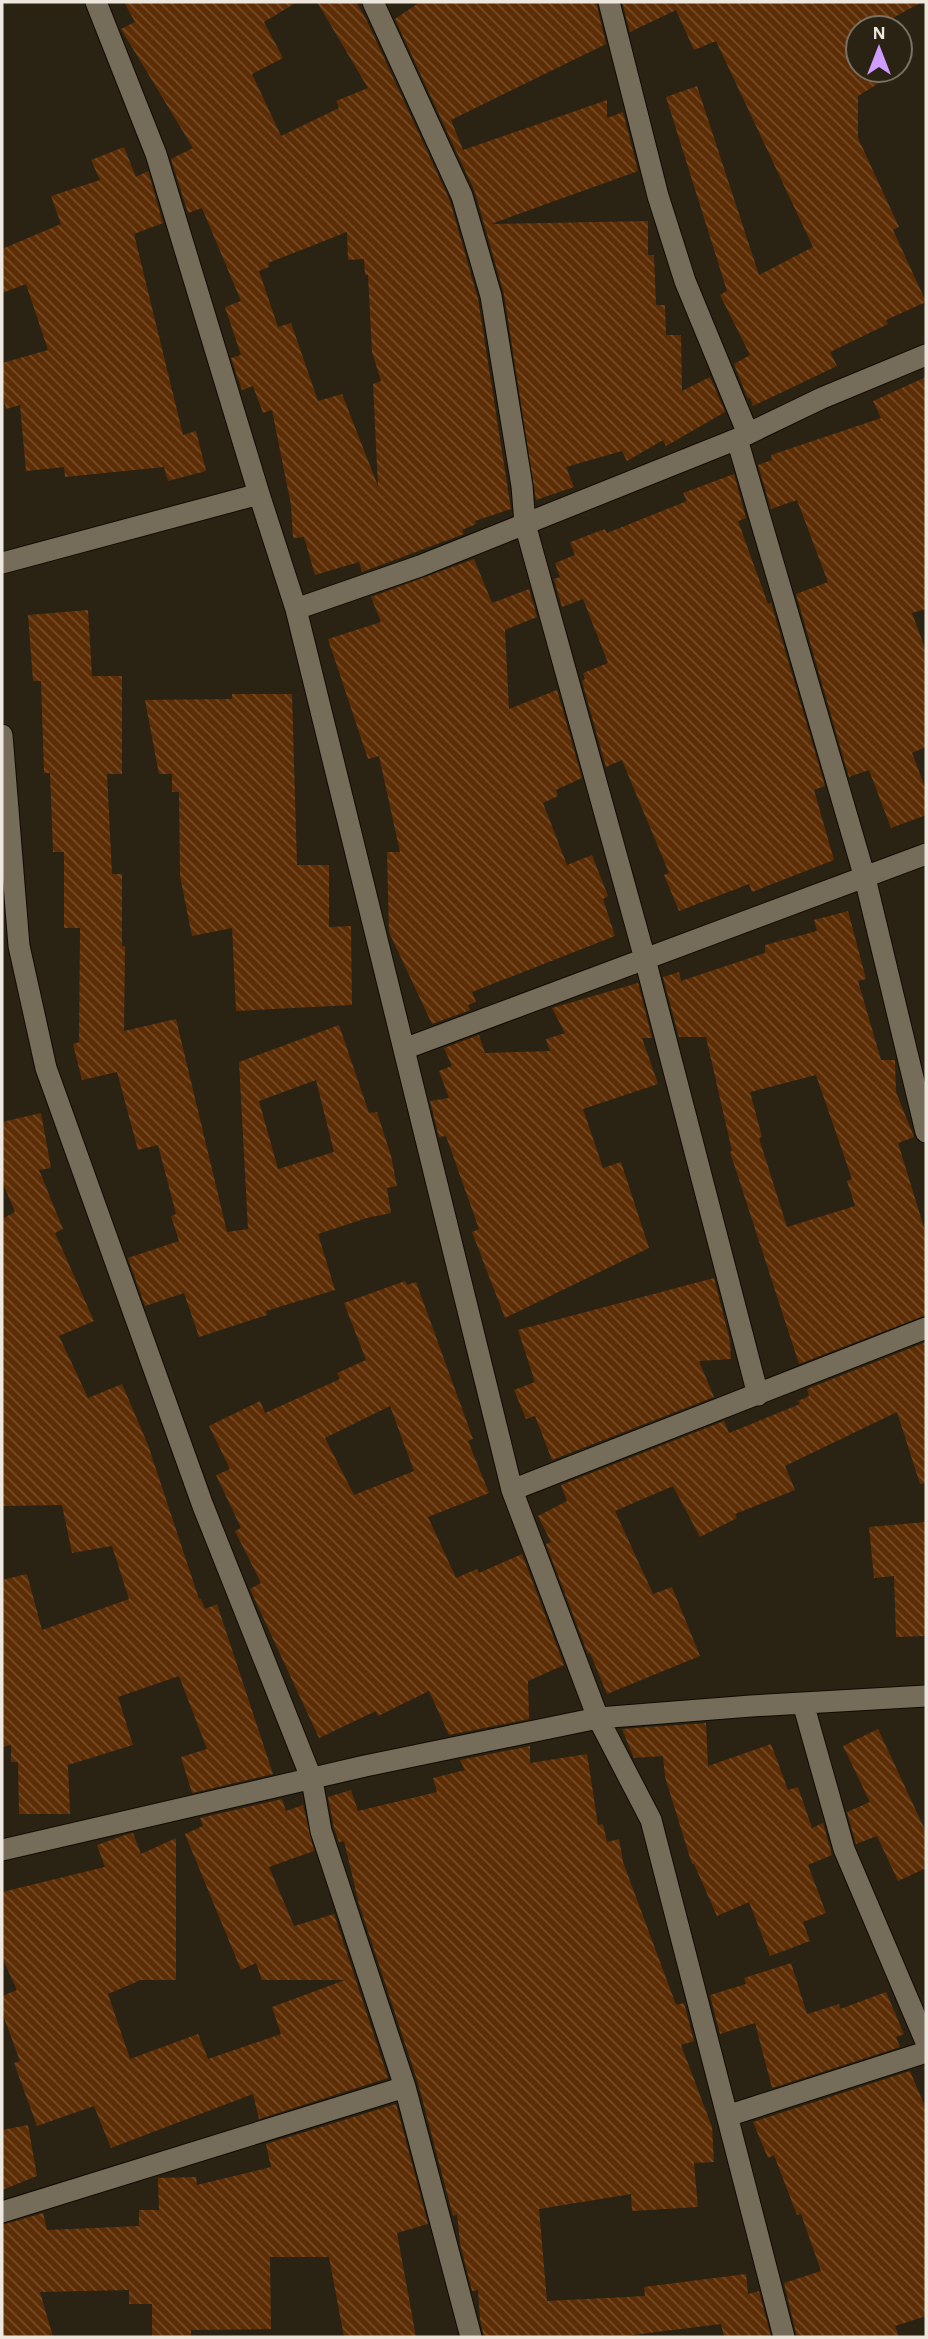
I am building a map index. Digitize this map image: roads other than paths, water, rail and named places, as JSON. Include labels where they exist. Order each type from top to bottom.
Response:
[{"type":"street","points":[[96,2],[156,154],[296,609],[512,1490],[598,1718],[651,1820],[784,2337]]},
{"type":"street","points":[[373,2],[462,196],[491,296],[520,473],[525,524],[645,959],[758,1395]]},
{"type":"street","points":[[609,2],[658,196],[685,281],[743,436],[865,878],[926,1132]]},
{"type":"street","points":[[296,609],[420,566],[525,524],[743,436],[822,398],[926,355]]},
{"type":"street","points":[[2,564],[259,494]]},
{"type":"street","points":[[2,734],[19,946],[46,1068],[203,1506],[312,1780],[321,1831],[405,2087],[471,2337]]},
{"type":"street","points":[[404,1049],[926,854]]},
{"type":"street","points":[[512,1490],[926,1328]]},
{"type":"street","points":[[2,1850],[379,1763],[598,1718],[926,1696]]},
{"type":"street","points":[[803,1703],[844,1849],[926,2042]]},
{"type":"street","points":[[727,2116],[926,2052]]},
{"type":"street","points":[[2,2213],[405,2087]]}]
